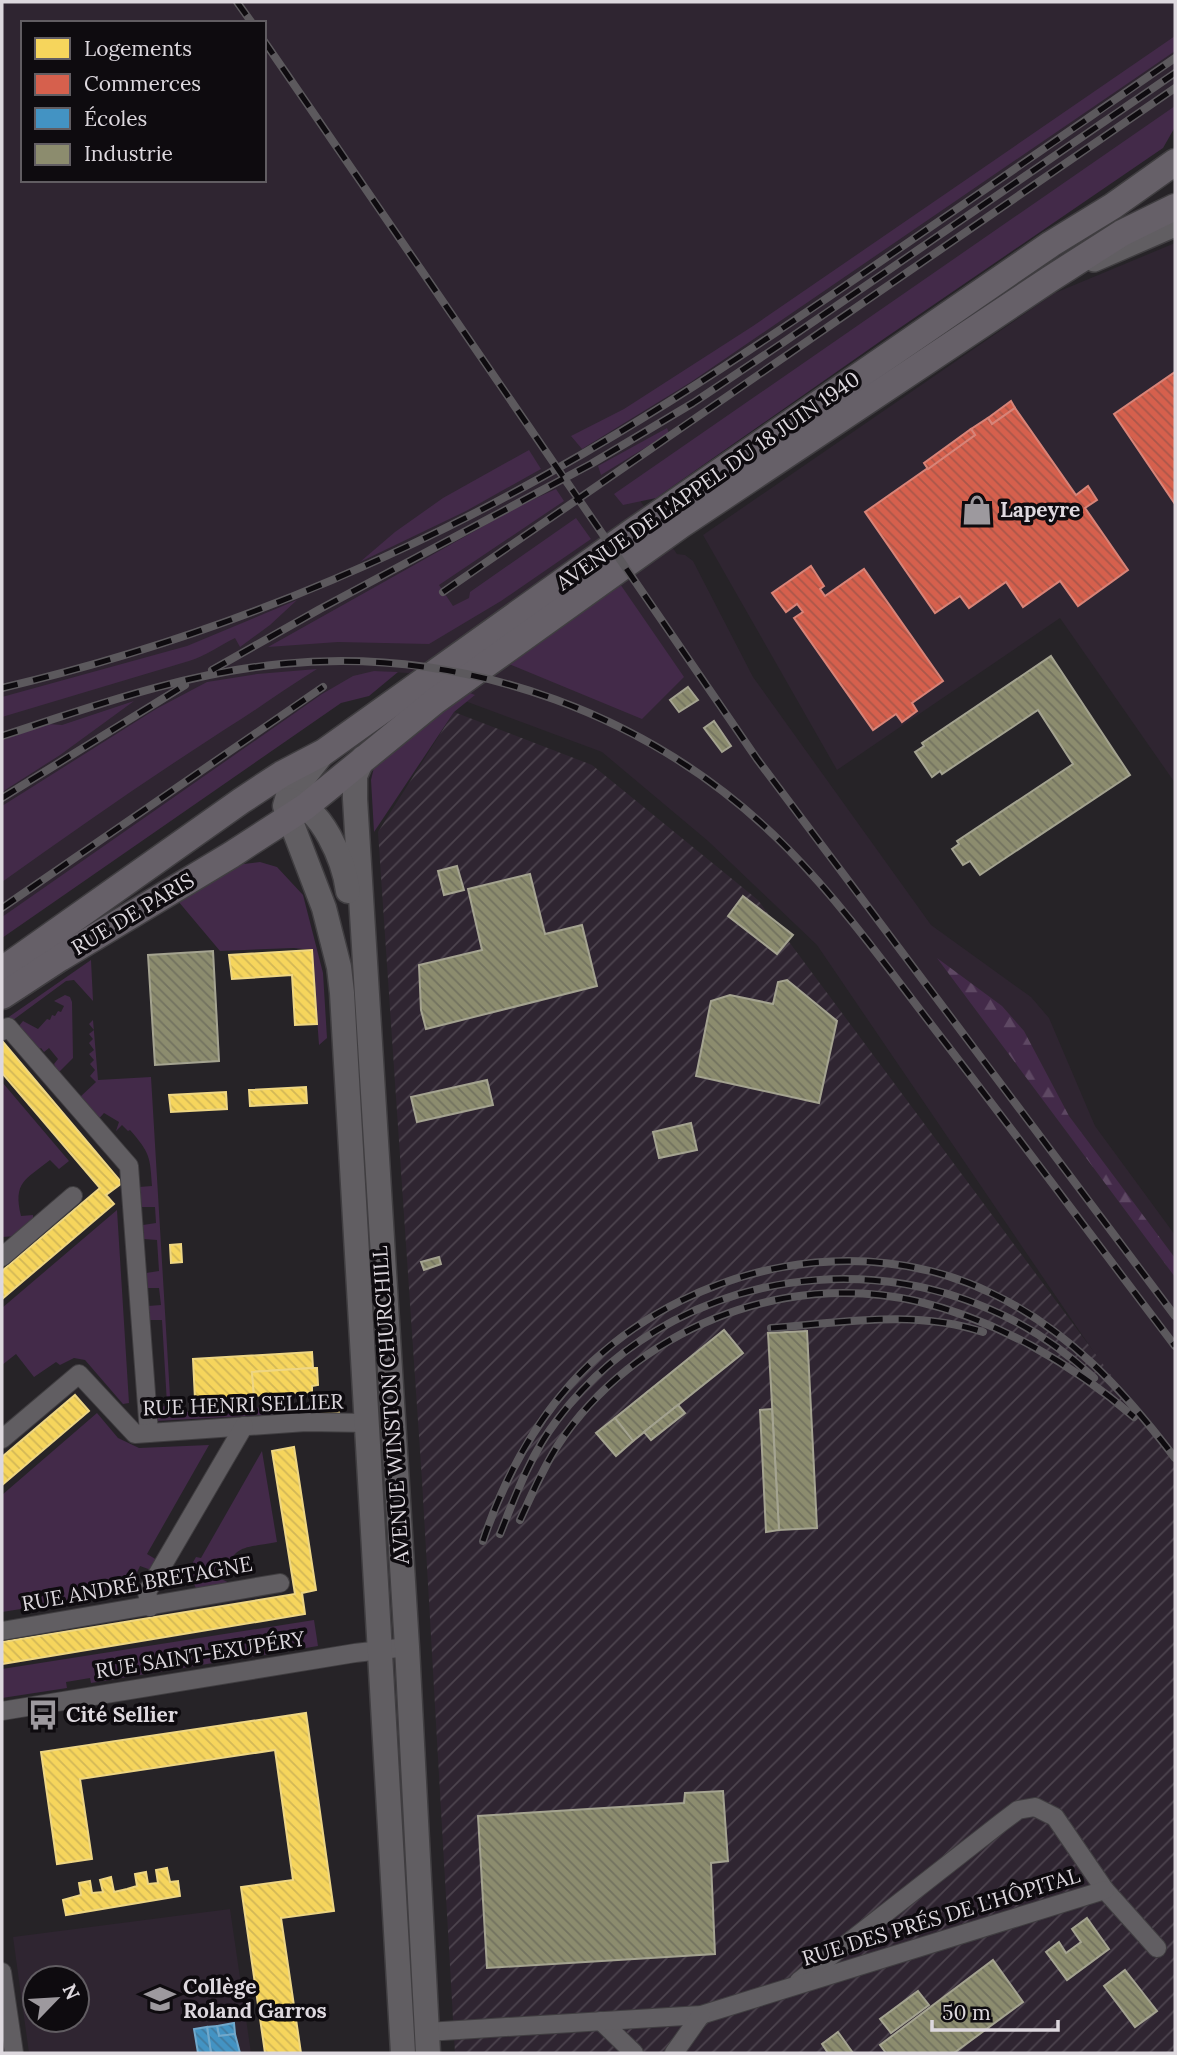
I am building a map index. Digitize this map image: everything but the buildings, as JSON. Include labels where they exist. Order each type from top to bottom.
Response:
[{"type":"main road","name":"AVENUE DE L'APPEL DU 18 JUIN 1940","points":[[241,801],[282,774],[324,752],[643,524],[1175,162]]},
{"type":"main road","points":[[1050,279],[1122,233],[1175,207]]},
{"type":"main road","name":"RUE DE PARIS","points":[[2,996],[265,832],[435,701],[681,525],[1050,279]]},
{"type":"main road","points":[[293,808],[290,789],[304,778],[324,752]]},
{"type":"main road","name":"AVENUE WINSTON CHURCHILL","points":[[363,758],[357,768],[355,784],[366,1009],[407,1647],[427,2043]]},
{"type":"main road","points":[[241,801],[256,797],[293,808],[335,846],[341,860],[366,1009]]},
{"type":"main road","name":"RUE DE PARIS","points":[[2,971],[241,801]]},
{"type":"main road","name":"AVENUE WINSTON CHURCHILL","points":[[293,808],[332,935],[339,967],[368,1423],[403,2053]]},
{"type":"street","points":[[1050,279],[1175,226]]},
{"type":"street","points":[[2,1031],[8,1027],[129,1166],[149,1433]]},
{"type":"street","points":[[2,1257],[73,1196]]},
{"type":"street","name":"RUE HENRI SELLIER","points":[[2,1438],[79,1374],[135,1434],[306,1422],[368,1423]]},
{"type":"street","points":[[150,1607],[148,1592],[244,1426]]},
{"type":"street","name":"RUE ANDRÉ BRETAGNE","points":[[2,1631],[280,1583]]},
{"type":"street","name":"RUE SAINT-EXUPÉRY","points":[[2,1711],[407,1647]]},
{"type":"street","name":"RUE DES PRÉS DE L'HÔPITAL","points":[[791,1987],[1018,1810],[1035,1807],[1055,1817],[1105,1890],[1157,1948]]},
{"type":"street","name":"RUE DES PRÉS DE L'HÔPITAL","points":[[427,2043],[601,2021],[701,2015],[1105,1890]]},
{"type":"street","points":[[2,1972],[14,2053]]},
{"type":"street","points":[[674,2053],[701,2015]]},
{"type":"street","points":[[601,2021],[634,2053]]},
{"type":"shaded area","points":[[2,2],[1175,2],[1175,126],[637,496],[677,554],[685,555],[693,561],[753,677],[931,925],[1031,997],[1049,1018],[1095,1126],[1175,1235],[1175,1461],[1106,1370],[817,945],[708,841],[602,752],[465,701],[474,696],[423,674],[374,671],[2,929]]},
{"type":"shaded area","points":[[1175,243],[1175,783],[1060,618],[837,770],[703,535],[1055,293]]},
{"type":"shaded area","points":[[454,712],[592,765],[758,900],[1175,1461],[1175,2053],[455,2053],[422,1480],[378,832]]},
{"type":"shaded area","name":"Collège Roland Garros","points":[[230,1909],[251,2053],[29,2053],[26,2034],[91,2034],[91,1964],[21,1964],[21,1995],[13,1937]]},
{"type":"green space","points":[[1175,36],[1175,51],[691,382],[582,449],[571,436],[624,409],[753,326]]},
{"type":"green space","points":[[1175,106],[1175,127],[1163,148],[656,498],[623,505],[614,494]]},
{"type":"green space","points":[[667,428],[669,433],[601,475],[598,466]]},
{"type":"green space","points":[[529,450],[541,469],[466,511],[360,562],[395,532],[443,498]]},
{"type":"green space","points":[[556,489],[564,501],[439,585],[453,606],[469,598],[470,592],[576,518],[591,539],[501,601],[429,644],[338,642],[268,647],[521,505]]},
{"type":"green space","points":[[618,581],[684,677],[642,719],[509,664]]},
{"type":"green space","points":[[297,600],[270,625],[240,647],[235,638],[189,661],[2,717],[2,697],[187,646]]},
{"type":"green space","points":[[317,669],[142,784],[2,882],[2,806],[156,709],[207,682]]},
{"type":"green space","points":[[374,671],[398,672],[369,696],[341,703],[2,938],[2,917],[322,694],[353,676]]},
{"type":"green space","points":[[465,691],[475,695],[454,712],[374,832],[371,780],[374,767]]},
{"type":"green space","points":[[134,701],[60,755],[2,792],[2,740],[48,724],[62,725]]},
{"type":"green space","points":[[260,862],[277,867],[303,895],[323,973],[327,1038],[319,1045],[312,950],[294,948],[220,951],[178,901],[236,865]]},
{"type":"green space","points":[[937,958],[1002,1006],[1024,1031],[1069,1116],[1175,1258],[1175,1277]]},
{"type":"green space","points":[[91,960],[93,1001],[74,980],[66,981],[9,1023],[3,1021]]},
{"type":"green space","points":[[65,995],[70,997],[72,1002],[73,1058],[58,1073],[52,1072],[58,1059],[49,1048],[44,1052],[41,1048],[36,1052],[18,1027],[23,1021],[38,1029],[47,1019],[50,1020],[52,1015],[61,1012],[64,1006],[54,1001]]},
{"type":"green space","points":[[94,1030],[98,1080],[151,1077],[171,1413],[315,1404],[317,1412],[155,1421],[154,1412],[167,1404],[162,1320],[149,1320],[148,1306],[161,1305],[159,1288],[148,1288],[146,1273],[159,1271],[157,1240],[144,1239],[143,1225],[156,1223],[155,1207],[142,1207],[139,1187],[152,1186],[151,1168],[142,1144],[130,1130],[122,1125],[116,1131],[119,1122],[104,1113],[95,1123],[79,1098],[96,1082],[90,1076],[95,1070],[90,1064],[94,1060],[89,1054],[94,1050],[89,1043],[93,1039],[89,1034]]},
{"type":"green space","points":[[2,1082],[69,1161],[59,1169],[50,1160],[23,1183],[19,1196],[21,1216],[33,1215],[33,1221],[17,1236],[2,1237]]},
{"type":"green space","points":[[117,1210],[129,1403],[123,1404],[85,1360],[74,1358],[60,1365],[56,1362],[34,1377],[16,1354],[2,1365],[2,1308]]},
{"type":"green space","points":[[97,1413],[118,1438],[139,1448],[209,1445],[147,1554],[157,1560],[151,1570],[140,1566],[128,1592],[2,1612],[2,1495]]},
{"type":"green space","points":[[262,1451],[277,1542],[247,1547],[236,1553],[221,1579],[232,1584],[198,1592],[192,1580],[162,1586],[160,1582],[169,1565],[187,1573],[196,1557],[201,1558]]},
{"type":"green space","points":[[314,1620],[318,1646],[91,1683],[90,1678],[66,1682],[67,1688],[2,1698],[2,1669]]},
{"type":"railway","points":[[237,2],[251,21]]},
{"type":"railway","points":[[266,44],[757,759],[1175,1316]]},
{"type":"railway","points":[[2,688],[157,645],[309,590],[408,546],[537,480],[723,368],[1175,58]]},
{"type":"railway","points":[[212,670],[591,464],[693,403],[1175,73]]},
{"type":"railway","points":[[443,592],[1175,88]]},
{"type":"railway","points":[[2,736],[140,692],[210,675],[281,664],[351,661],[421,666],[489,679],[555,700],[619,727],[679,761],[736,802],[809,872],[889,969],[1175,1346]]},
{"type":"railway","points":[[2,798],[185,685]]},
{"type":"railway","points":[[2,908],[323,687]]},
{"type":"railway","points":[[483,1541],[502,1491],[526,1445],[556,1402],[592,1362],[634,1328],[680,1301],[730,1280],[782,1267],[835,1261],[889,1263],[941,1274],[991,1293],[1045,1325],[1093,1364],[1136,1409],[1175,1458]]},
{"type":"railway","points":[[500,1534],[525,1475],[548,1433],[611,1363],[674,1321],[743,1293],[816,1280],[890,1282],[963,1299],[1032,1331],[1094,1378]]},
{"type":"railway","points":[[520,1520],[558,1445],[590,1405],[627,1370],[669,1341],[715,1318],[764,1303],[814,1294],[865,1294],[916,1301],[975,1319],[1059,1362],[1134,1417]]},
{"type":"railway","points":[[771,1328],[904,1319],[957,1325],[983,1332]]},
{"type":"place","name":"Lapeyre","points":[[977,510]]},
{"type":"place","name":"Cité Sellier","points":[[43,1715]]},
{"type":"place","name":"Collège Roland Garros","points":[[160,1999]]}]
